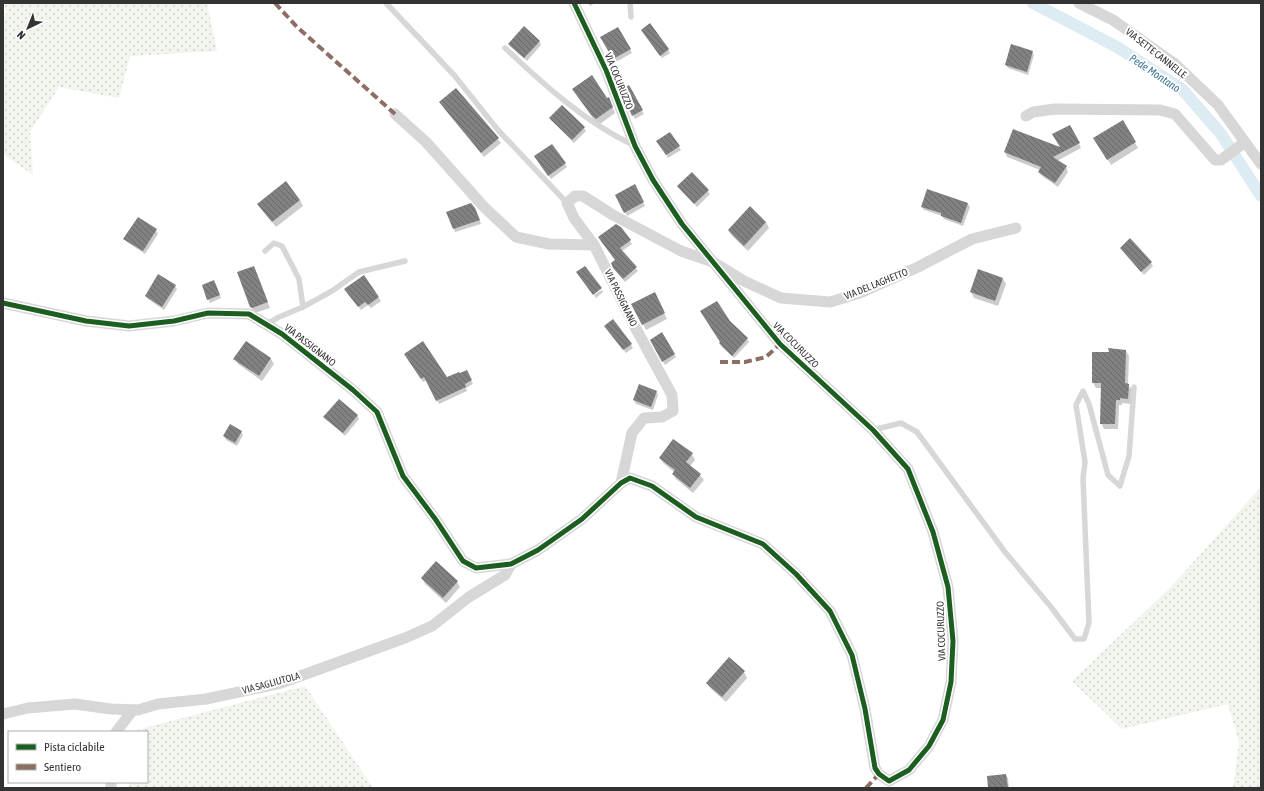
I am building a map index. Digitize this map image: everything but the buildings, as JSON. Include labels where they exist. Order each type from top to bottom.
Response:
[{"type":"street","name":"VIA COCURUZZO","points":[[574,3],[606,70],[635,146],[653,180],[682,224],[780,344],[873,430],[908,470],[933,532],[948,587],[953,641],[951,682],[943,720],[930,746],[909,770],[890,784],[875,768],[865,709],[852,655],[830,611],[796,574],[763,544],[696,517],[652,486],[630,478],[621,483]]},
{"type":"street","name":"VIA SETTE CANNELLE","points":[[1079,3],[1113,20],[1175,64],[1218,105],[1242,141]]},
{"type":"street","points":[[1026,116],[1032,112],[1055,109],[1160,110],[1175,114],[1215,160],[1221,160],[1242,141],[1261,164]]},
{"type":"street","points":[[395,114],[426,142],[484,207],[516,237],[549,244],[594,245]]},
{"type":"street","points":[[567,203],[575,196],[583,196],[613,215],[681,251],[713,262]]},
{"type":"street","name":"VIA PASSIGNANO","points":[[567,203],[574,218],[594,245],[635,327],[672,395],[673,411],[662,417],[644,418],[632,433],[621,483]]},
{"type":"street","name":"VIA DEL LAGHETTO","points":[[713,262],[744,281],[781,298],[830,302],[860,293],[918,267],[972,239],[1016,228]]},
{"type":"street","name":"VIA PASSIGNANO","points":[[3,304],[86,321],[129,326],[174,321],[208,313],[249,314],[282,334],[353,390],[377,412],[403,476],[436,520],[463,561],[476,568],[511,564]]},
{"type":"street","points":[[511,564],[538,550],[582,519],[621,483]]},
{"type":"street","name":"VIA SAGLIUTOLA","points":[[3,714],[28,708],[75,704],[112,709],[138,710],[158,704],[206,699],[281,683],[405,638],[432,626],[470,597],[505,575],[511,564]]},
{"type":"street","points":[[117,731],[133,710]]},
{"type":"lane","points":[[386,3],[454,75],[498,130],[567,203]]},
{"type":"lane","points":[[630,3],[631,17]]},
{"type":"lane","points":[[505,48],[531,73],[589,120],[635,146]]},
{"type":"lane","points":[[266,250],[274,243],[282,246],[299,279],[303,306]]},
{"type":"lane","points":[[267,324],[332,291],[359,272],[405,261]]},
{"type":"lane","points":[[873,430],[902,423],[916,432],[1005,552],[1051,607],[1075,639],[1084,639],[1089,623],[1083,478],[1084,462],[1076,405],[1083,391],[1089,404],[1108,475],[1120,486],[1129,456],[1134,387]]},
{"type":"shaded area","points":[[3,3],[207,3],[217,51],[130,56],[119,98],[59,87],[30,132],[33,175],[3,154],[3,20],[7,12],[3,6]]},
{"type":"shaded area","points":[[1261,487],[1261,788],[1233,788],[1239,742],[1228,704],[1122,729],[1072,681],[1170,588]]},
{"type":"shaded area","points":[[305,686],[373,788],[129,788],[130,783],[148,783],[148,731],[137,730]]},
{"type":"waterway","name":"Pede Montano","points":[[1033,3],[1117,47],[1182,89],[1221,134],[1261,196]]},
{"type":"marked path","points":[[275,3],[297,27],[395,114]]},
{"type":"marked path","points":[[720,362],[745,362],[766,357],[780,344]]},
{"type":"marked path","points":[[866,788],[879,774]]},
{"type":"cycle path","points":[[3,303],[86,321],[129,326],[174,321],[208,313],[249,314],[282,334],[353,390],[377,412],[403,476],[436,520],[463,561],[476,568],[511,564],[538,550],[582,519],[621,483],[630,478],[652,486],[696,517],[763,544],[796,574],[830,611],[852,655],[865,709],[875,768],[879,774],[889,781],[909,770],[929,746],[943,720],[951,682],[953,641],[948,587],[933,532],[908,469],[873,430],[780,344],[682,224],[653,180],[635,146],[606,70],[574,3]]}]
